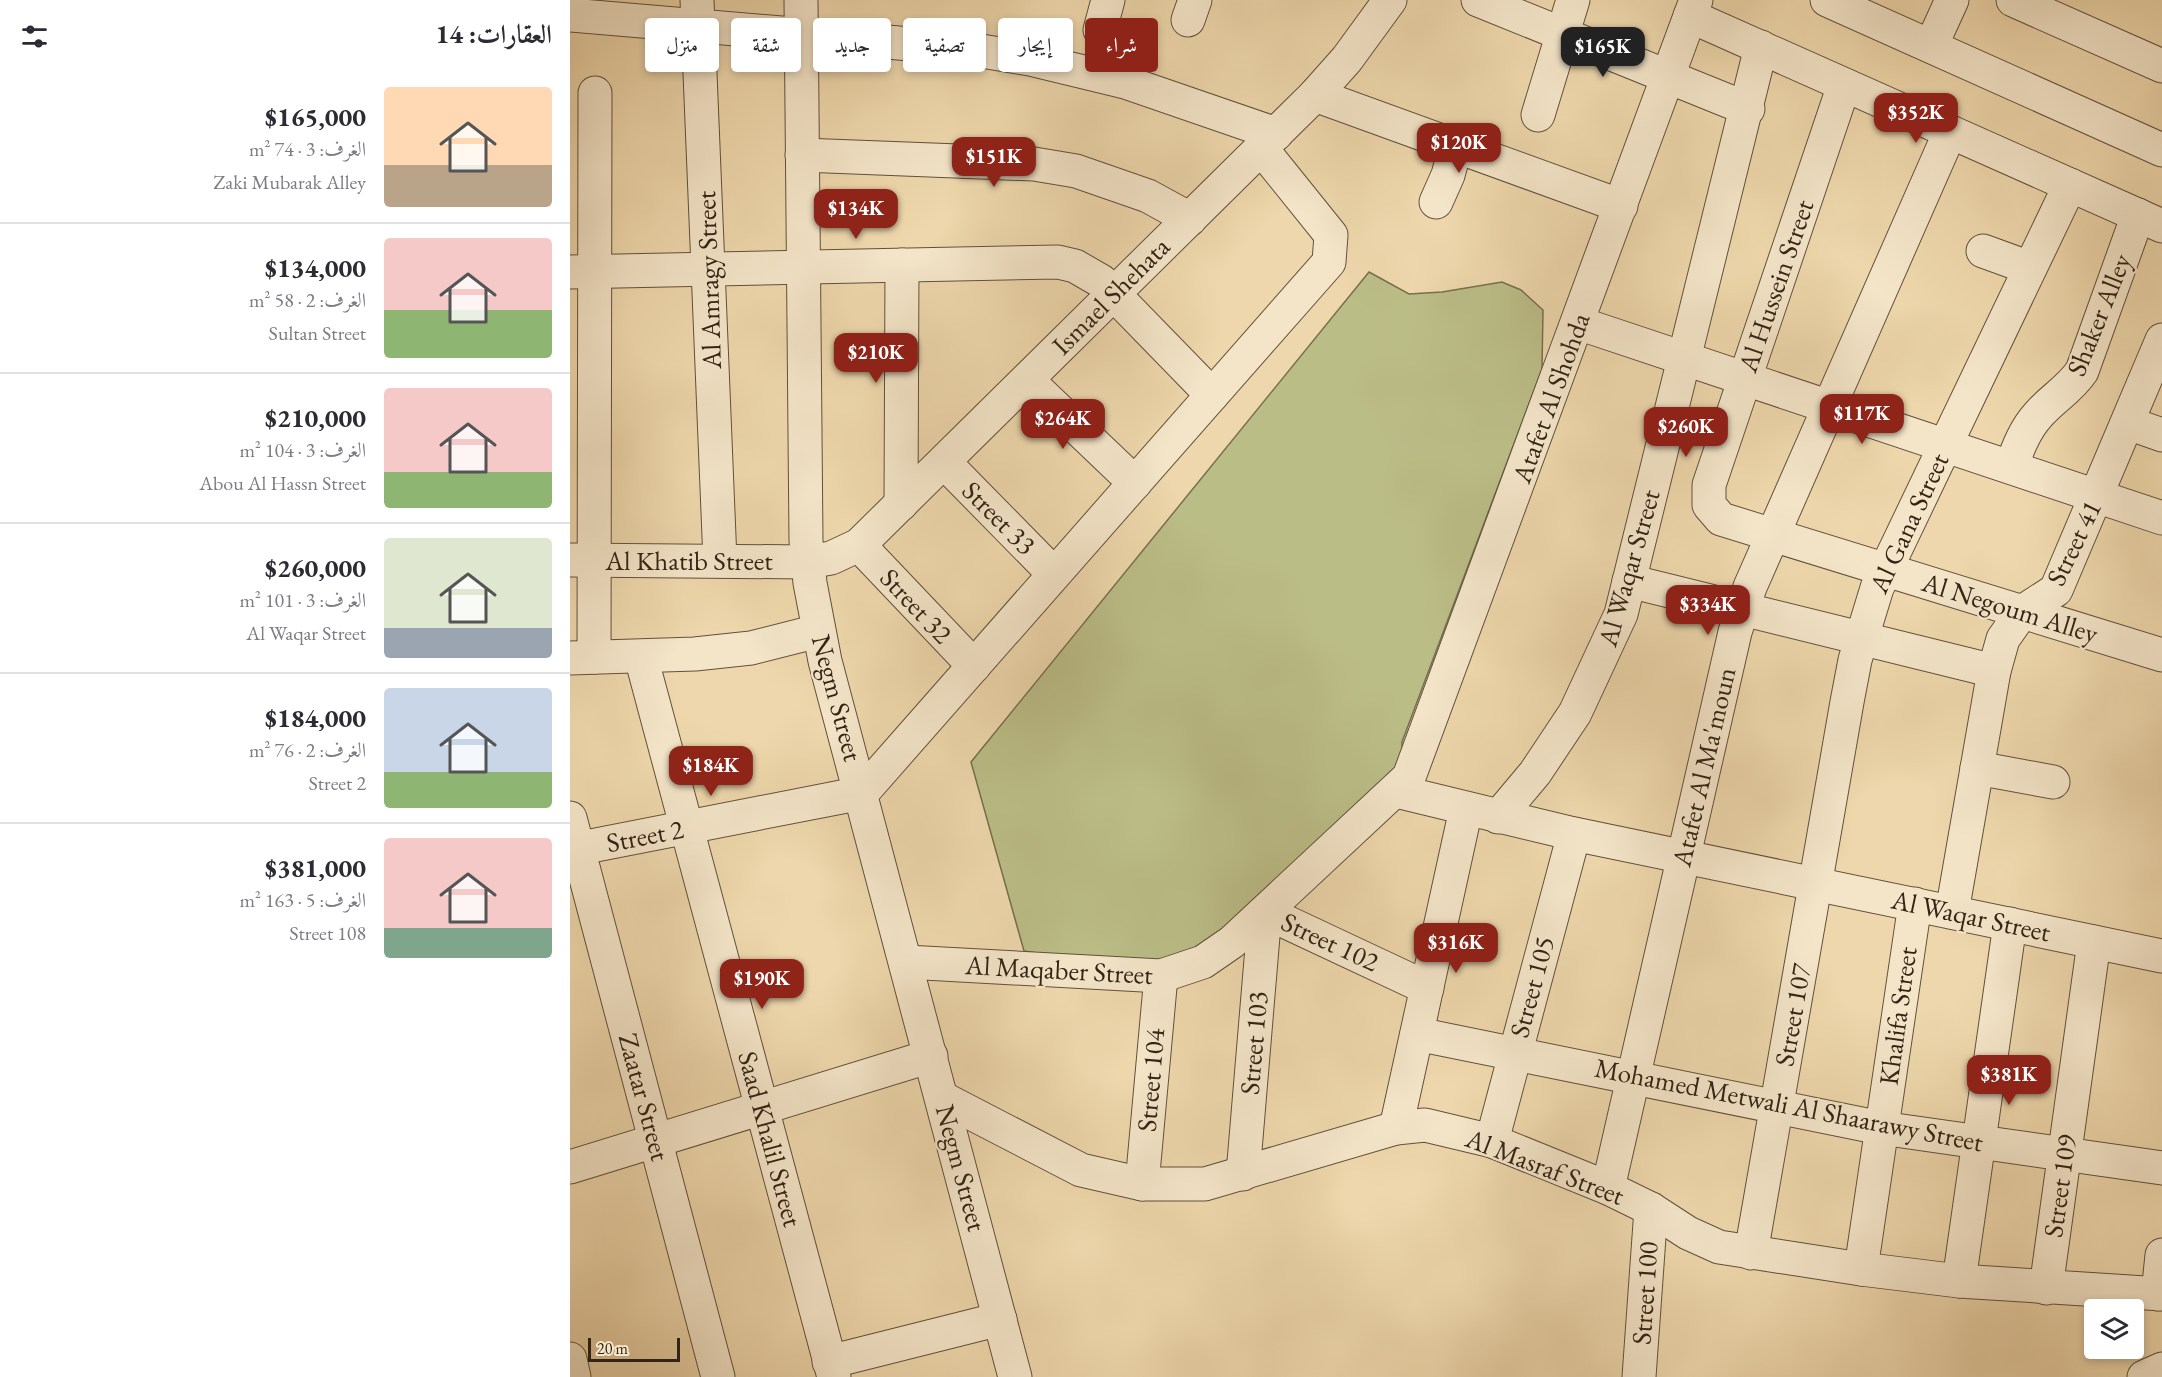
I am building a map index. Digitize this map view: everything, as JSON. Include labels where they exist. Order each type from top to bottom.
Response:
[{"type":"street","name":"Negm Street","points":[[801,0],[801,18]]},
{"type":"street","name":"Ismael Shehata","points":[[808,562],[831,558],[859,545],[1315,95],[1347,59],[1390,0]]},
{"type":"street","points":[[1478,0],[1748,109]]},
{"type":"street","points":[[1538,115],[1573,0]]},
{"type":"street","points":[[1827,0],[2162,150]]},
{"type":"street","points":[[1931,46],[1953,0]]},
{"type":"street","points":[[2013,0],[2162,66]]},
{"type":"street","points":[[1693,8],[1761,47],[2150,220]]},
{"type":"street","name":"Atafet Al Shohda","points":[[1396,791],[1409,777],[1418,758],[1693,8]]},
{"type":"street","points":[[570,15],[698,13],[731,20]]},
{"type":"street","name":"Al Amragy Street","points":[[698,13],[720,561]]},
{"type":"street","name":"Negm Street","points":[[801,35],[808,562],[818,631],[1016,1377]]},
{"type":"street","points":[[801,35],[969,49],[1030,59],[1125,82],[1268,141],[1331,235],[1332,249],[1329,262],[862,793]]},
{"type":"street","name":"Al Waqar Street","points":[[1498,817],[1546,758],[1575,713],[1621,614],[1748,109],[1761,47]]},
{"type":"street","name":"Al Hussein Street","points":[[1721,519],[1709,506],[1707,491],[1844,85]]},
{"type":"street","points":[[595,93],[582,272],[582,657],[641,657],[751,648],[818,631]]},
{"type":"street","points":[[1315,95],[1620,206]]},
{"type":"street","name":"Atafet Al Ma'moun","points":[[1608,1188],[1735,632],[1773,535],[1950,132]]},
{"type":"street","points":[[1436,202],[1448,175],[1456,145]]},
{"type":"street","points":[[802,155],[1034,164],[1076,171],[1148,196],[1190,219]]},
{"type":"street","name":"Al Gana Street","points":[[1816,883],[1861,638],[1877,588],[2070,185]]},
{"type":"street","name":"Shaker Alley","points":[[2011,467],[2029,426],[2046,406],[2067,391],[2082,371],[2150,220]]},
{"type":"street","points":[[1983,251],[2030,268]]},
{"type":"street","points":[[582,272],[1058,262],[1090,273],[1114,294],[1212,395]]},
{"type":"street","points":[[901,504],[902,265]]},
{"type":"street","points":[[1578,323],[2162,518]]},
{"type":"street","name":"Street 41","points":[[1952,912],[1994,671],[2002,639],[2022,612],[2056,590],[2162,340]]},
{"type":"street","points":[[1027,380],[1135,483]]},
{"type":"street","points":[[2128,423],[2162,435]]},
{"type":"street","name":"Street 33","points":[[944,462],[1054,574]]},
{"type":"street","name":"Al Negoum Alley","points":[[1721,519],[2022,612],[2160,649]]},
{"type":"street","name":"Street 32","points":[[859,545],[974,666]]},
{"type":"street","name":"Al Khatib Street","points":[[582,560],[808,562]]},
{"type":"street","points":[[1629,581],[1994,671]]},
{"type":"street","name":"Saad Khalil Street","points":[[641,657],[832,1369]]},
{"type":"street","points":[[1977,768],[2053,782]]},
{"type":"street","name":"Al Waqar Street","points":[[1396,791],[1574,834],[2162,956]]},
{"type":"street","name":"Al Maqaber Street","points":[[906,962],[1161,976],[1182,971],[1218,953],[1396,791]]},
{"type":"street","name":"Street 2","points":[[573,839],[686,828],[862,793]]},
{"type":"street","points":[[1396,1128],[1466,809]]},
{"type":"street","name":"Street 105","points":[[1492,1141],[1574,834]]},
{"type":"street","name":"Zaatar Street","points":[[573,839],[718,1377]]},
{"type":"street","name":"Street 107","points":[[1751,1253],[1816,883]]},
{"type":"street","name":"Khalifa Street","points":[[1861,1269],[1914,904]]},
{"type":"street","name":"Street 102","points":[[1265,912],[1427,988]]},
{"type":"street","name":"Street 103","points":[[1243,1174],[1265,912]]},
{"type":"street","points":[[1959,1281],[2010,924]]},
{"type":"street","name":"Street 109","points":[[2046,1288],[2094,942]]},
{"type":"street","name":"Street 104","points":[[1142,1184],[1161,976]]},
{"type":"street","name":"Mohamed Metwali Al Shaarawy Street","points":[[1417,1034],[1881,1128],[2162,1168]]},
{"type":"street","points":[[570,1167],[931,1056]]},
{"type":"street","name":"Al Masraf Street","points":[[942,1098],[1081,1170],[1142,1184],[1205,1184],[1396,1128],[1425,1125],[1492,1141],[1608,1188],[1652,1209],[1688,1233],[1719,1247],[1861,1269],[1959,1281],[2160,1294]]},
{"type":"street","name":"Street 100","points":[[1639,1377],[1652,1209]]},
{"type":"street","points":[[2160,1294],[2162,1255]]},
{"type":"street","points":[[832,1369],[1000,1319]]},
{"type":"street","points":[[570,1359],[574,1377]]},
{"type":"street","points":[[2144,1377],[2162,1369]]},
{"type":"green space","points":[[1369,272],[1409,294],[1442,292],[1502,282],[1521,290],[1543,310],[1542,369],[1402,742],[1402,771],[1180,969],[1133,968],[1024,951],[971,762]]}]
